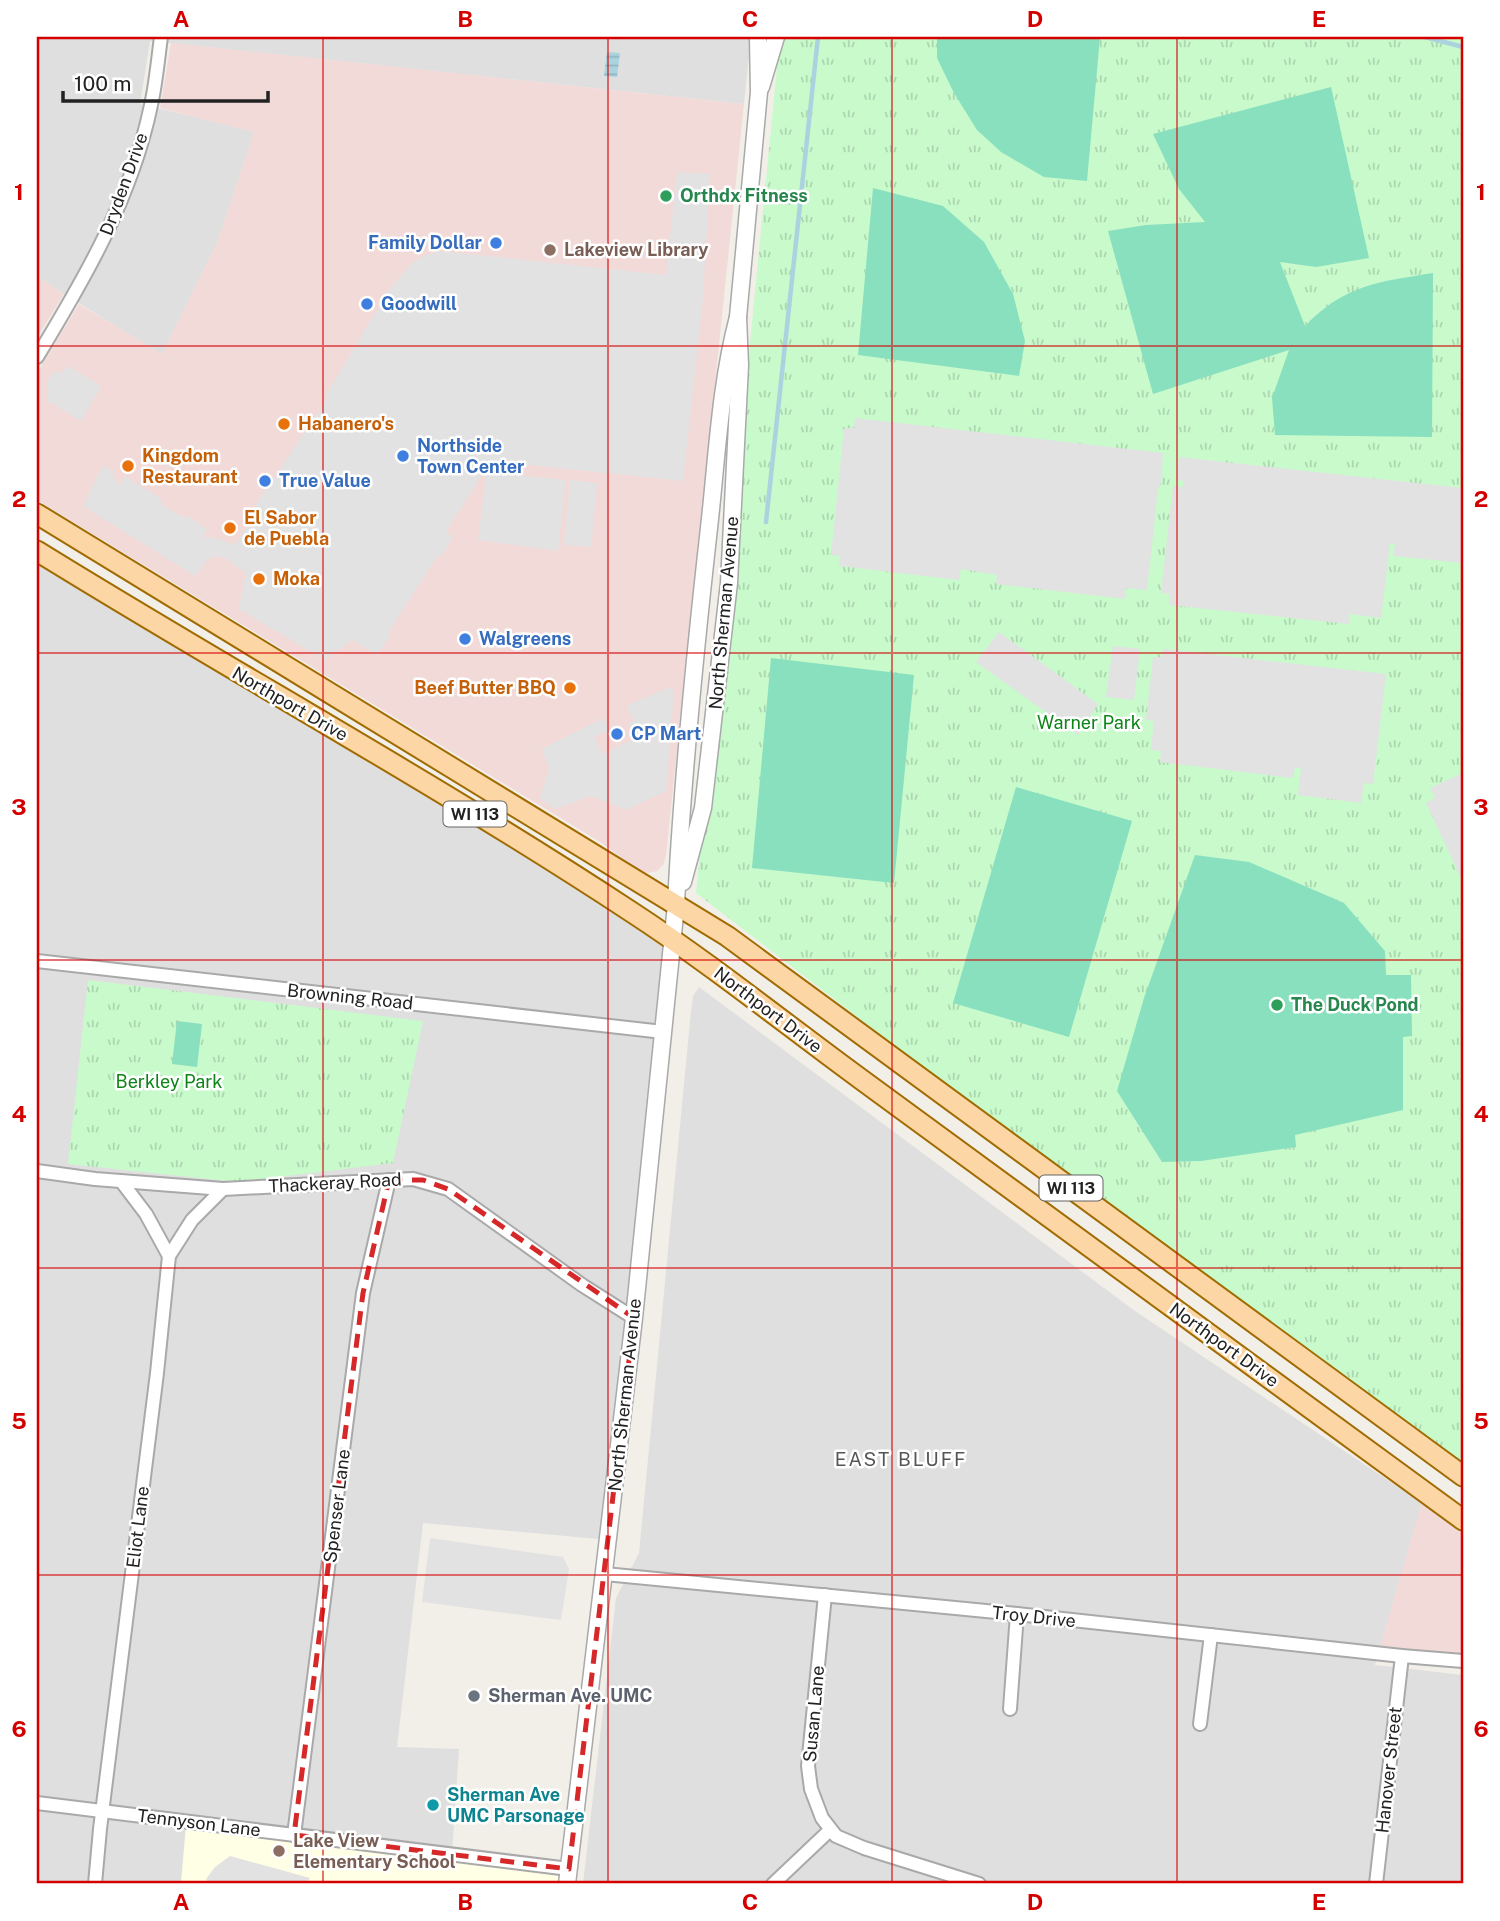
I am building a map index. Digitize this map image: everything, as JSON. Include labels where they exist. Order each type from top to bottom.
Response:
[{"type":"main road","name":"Northport Drive","points":[[37,514],[727,936],[1463,1476]]},
{"type":"main road","name":"Northport Drive","points":[[37,551],[475,814],[632,912],[754,998],[1463,1521]]},
{"type":"main road","points":[[273,694],[308,699],[335,696]]},
{"type":"street","name":"Dryden Drive","points":[[37,357],[104,240],[127,188],[151,106],[161,37]]},
{"type":"street","name":"North Sherman Avenue","points":[[568,1877],[634,1318],[676,905],[682,810],[704,579],[727,365],[738,317],[759,92],[758,37]]},
{"type":"street","name":"North Sherman Avenue","points":[[759,92],[776,37]]},
{"type":"street","name":"North Sherman Avenue","points":[[676,905],[700,822],[720,668],[733,535],[740,365],[738,317]]},
{"type":"street","name":"Browning Road","points":[[37,961],[663,1032]]},
{"type":"street","name":"Thackeray Road","points":[[37,1171],[223,1189],[423,1180],[448,1189],[582,1285],[634,1318]]},
{"type":"street","name":"Spenser Lane","points":[[294,1835],[363,1293],[389,1180]]},
{"type":"street","points":[[121,1181],[146,1214],[169,1256]]},
{"type":"street","name":"Eliot Lane","points":[[95,1884],[169,1256],[192,1220],[223,1189]]},
{"type":"street","name":"Troy Drive","points":[[605,1574],[1463,1661]]},
{"type":"street","name":"Susan Lane","points":[[825,1595],[808,1766],[811,1789],[822,1818],[830,1830]]},
{"type":"street","points":[[1010,1709],[1017,1615]]},
{"type":"street","points":[[1200,1724],[1211,1635]]},
{"type":"street","name":"Hanover Street","points":[[1376,1884],[1402,1656]]},
{"type":"street","name":"Tennyson Lane","points":[[37,1803],[294,1835],[568,1877]]},
{"type":"street","points":[[773,1884],[830,1830],[836,1836],[864,1848],[979,1884]]},
{"type":"highlighted area","points":[[389,1180],[423,1180],[448,1189],[634,1318],[569,1869],[294,1835],[363,1293]]},
{"type":"shaded area","points":[[37,37],[751,37],[744,104],[150,41],[140,104],[255,131],[217,243],[162,355],[37,277]]},
{"type":"shaded area","name":"Northside Town Center","points":[[171,43],[744,104],[666,856],[657,871],[640,871],[600,842],[37,500],[37,373],[79,304],[162,354],[217,243],[254,132],[160,108]]},
{"type":"shaded area","points":[[677,172],[710,174],[703,297],[683,481],[491,461],[447,530],[453,537],[442,555],[437,556],[377,655],[352,640],[325,660],[239,609],[246,573],[225,558],[217,556],[208,559],[195,576],[83,506],[103,465],[114,472],[113,476],[118,484],[120,485],[125,476],[161,499],[162,505],[183,517],[188,516],[207,530],[203,537],[216,538],[235,545],[257,512],[255,506],[326,401],[327,393],[389,290],[412,263],[440,251],[666,275]]},
{"type":"shaded area","points":[[37,277],[64,294],[37,338]]},
{"type":"shaded area","points":[[68,366],[101,386],[81,421],[46,400],[49,391],[46,385],[53,371],[61,373]]},
{"type":"shaded area","points":[[855,418],[1163,453],[1147,590],[1126,588],[1125,599],[996,584],[997,575],[961,569],[959,580],[839,566],[840,556],[831,555],[844,428],[854,428]]},
{"type":"shaded area","points":[[1179,457],[1463,488],[1463,563],[1393,556],[1395,544],[1390,544],[1381,618],[1350,614],[1349,624],[1169,605],[1170,594],[1161,593],[1173,486],[1183,487],[1183,481],[1176,480]]},
{"type":"shaded area","points":[[491,473],[566,480],[558,551],[478,540],[486,476]]},
{"type":"shaded area","points":[[570,480],[597,483],[591,547],[564,545]]},
{"type":"shaded area","points":[[37,551],[672,941],[609,1540],[423,1523],[397,1747],[459,1749],[452,1854],[186,1822],[181,1884],[37,1884]]},
{"type":"shaded area","points":[[999,632],[1098,704],[1078,735],[976,662]]},
{"type":"shaded area","points":[[1113,646],[1140,649],[1134,700],[1106,697]]},
{"type":"shaded area","points":[[1164,649],[1386,674],[1373,784],[1364,783],[1361,803],[1298,795],[1301,768],[1295,768],[1293,778],[1160,762],[1161,751],[1151,750],[1154,721],[1146,720],[1153,657],[1162,657]]},
{"type":"shaded area","points":[[668,688],[674,689],[666,791],[626,810],[591,796],[555,809],[540,798],[549,768],[542,749],[604,718],[609,730],[594,737],[603,754],[635,738],[628,724],[634,721],[626,706]]},
{"type":"shaded area","points":[[1463,773],[1463,882],[1426,803],[1435,798],[1430,788]]},
{"type":"shaded area","points":[[699,987],[1135,1311],[1422,1503],[1375,1665],[1463,1675],[1463,1884],[583,1884],[616,1598],[639,1553],[691,1011],[693,996]]},
{"type":"shaded area","points":[[1425,1492],[1463,1520],[1463,1661],[1378,1654]]},
{"type":"shaded area","points":[[430,1538],[563,1557],[569,1569],[561,1620],[422,1602]]},
{"type":"shaded area","name":"Lake View Elementary School","points":[[186,1828],[561,1875],[559,1884],[181,1884]]},
{"type":"shaded area","points":[[230,1856],[310,1878],[306,1884],[209,1884],[206,1879],[215,1867]]},
{"type":"green space","name":"Warner Park","points":[[780,37],[1463,37],[1463,1463],[968,1102],[696,893]]},
{"type":"green space","points":[[937,37],[1100,37],[1087,181],[1044,177],[1001,152],[977,130],[954,93],[937,58]]},
{"type":"green space","points":[[1331,87],[1369,258],[1316,267],[1280,262],[1305,326],[1320,312],[1349,293],[1379,283],[1433,273],[1432,437],[1275,435],[1272,398],[1289,350],[1153,394],[1108,231],[1146,225],[1205,222],[1179,189],[1153,134]]},
{"type":"green space","points":[[873,188],[943,206],[984,242],[1013,294],[1025,341],[1019,376],[858,355]]},
{"type":"green space","points":[[771,658],[914,675],[894,883],[752,868]]},
{"type":"green space","points":[[1016,787],[1132,821],[1069,1037],[953,1003]]},
{"type":"green space","name":"The Duck Pond","points":[[1195,855],[1249,862],[1344,903],[1385,951],[1386,975],[1411,975],[1412,1036],[1403,1037],[1403,1110],[1295,1135],[1296,1147],[1201,1161],[1162,1162],[1117,1091],[1144,998]]},
{"type":"green space","name":"Berkley Park","points":[[88,980],[423,1021],[393,1163],[237,1182],[68,1164]]},
{"type":"green space","points":[[177,1021],[202,1024],[197,1067],[172,1064]]},
{"type":"water","points":[[607,52],[620,53],[617,77],[604,76]]},
{"type":"waterway","points":[[766,522],[818,37]]},
{"type":"waterway","points":[[1425,37],[1463,47]]},
{"type":"place","name":"Orthdx Fitness","points":[[666,196]]},
{"type":"place","name":"Family Dollar","points":[[496,243]]},
{"type":"place","name":"Lakeview Library","points":[[550,250]]},
{"type":"place","name":"Goodwill","points":[[367,304]]},
{"type":"place","name":"Habanero's","points":[[284,424]]},
{"type":"place","name":"Northside Town Center","points":[[403,456]]},
{"type":"place","name":"Kingdom Restaurant","points":[[128,466]]},
{"type":"place","name":"True Value","points":[[265,481]]},
{"type":"place","name":"El Sabor de Puebla","points":[[230,528]]},
{"type":"place","name":"Moka","points":[[259,579]]},
{"type":"place","name":"Walgreens","points":[[465,639]]},
{"type":"place","name":"Beef Butter BBQ","points":[[570,688]]},
{"type":"place","name":"CP Mart","points":[[617,734]]},
{"type":"place","name":"The Duck Pond","points":[[1277,1005]]},
{"type":"place","name":"Sherman Ave. UMC","points":[[474,1696]]},
{"type":"place","name":"Sherman Ave UMC Parsonage","points":[[433,1805]]},
{"type":"place","name":"Lake View Elementary School","points":[[279,1851]]},
{"type":"district","name":"EAST BLUFF","points":[[901,1459]]}]
